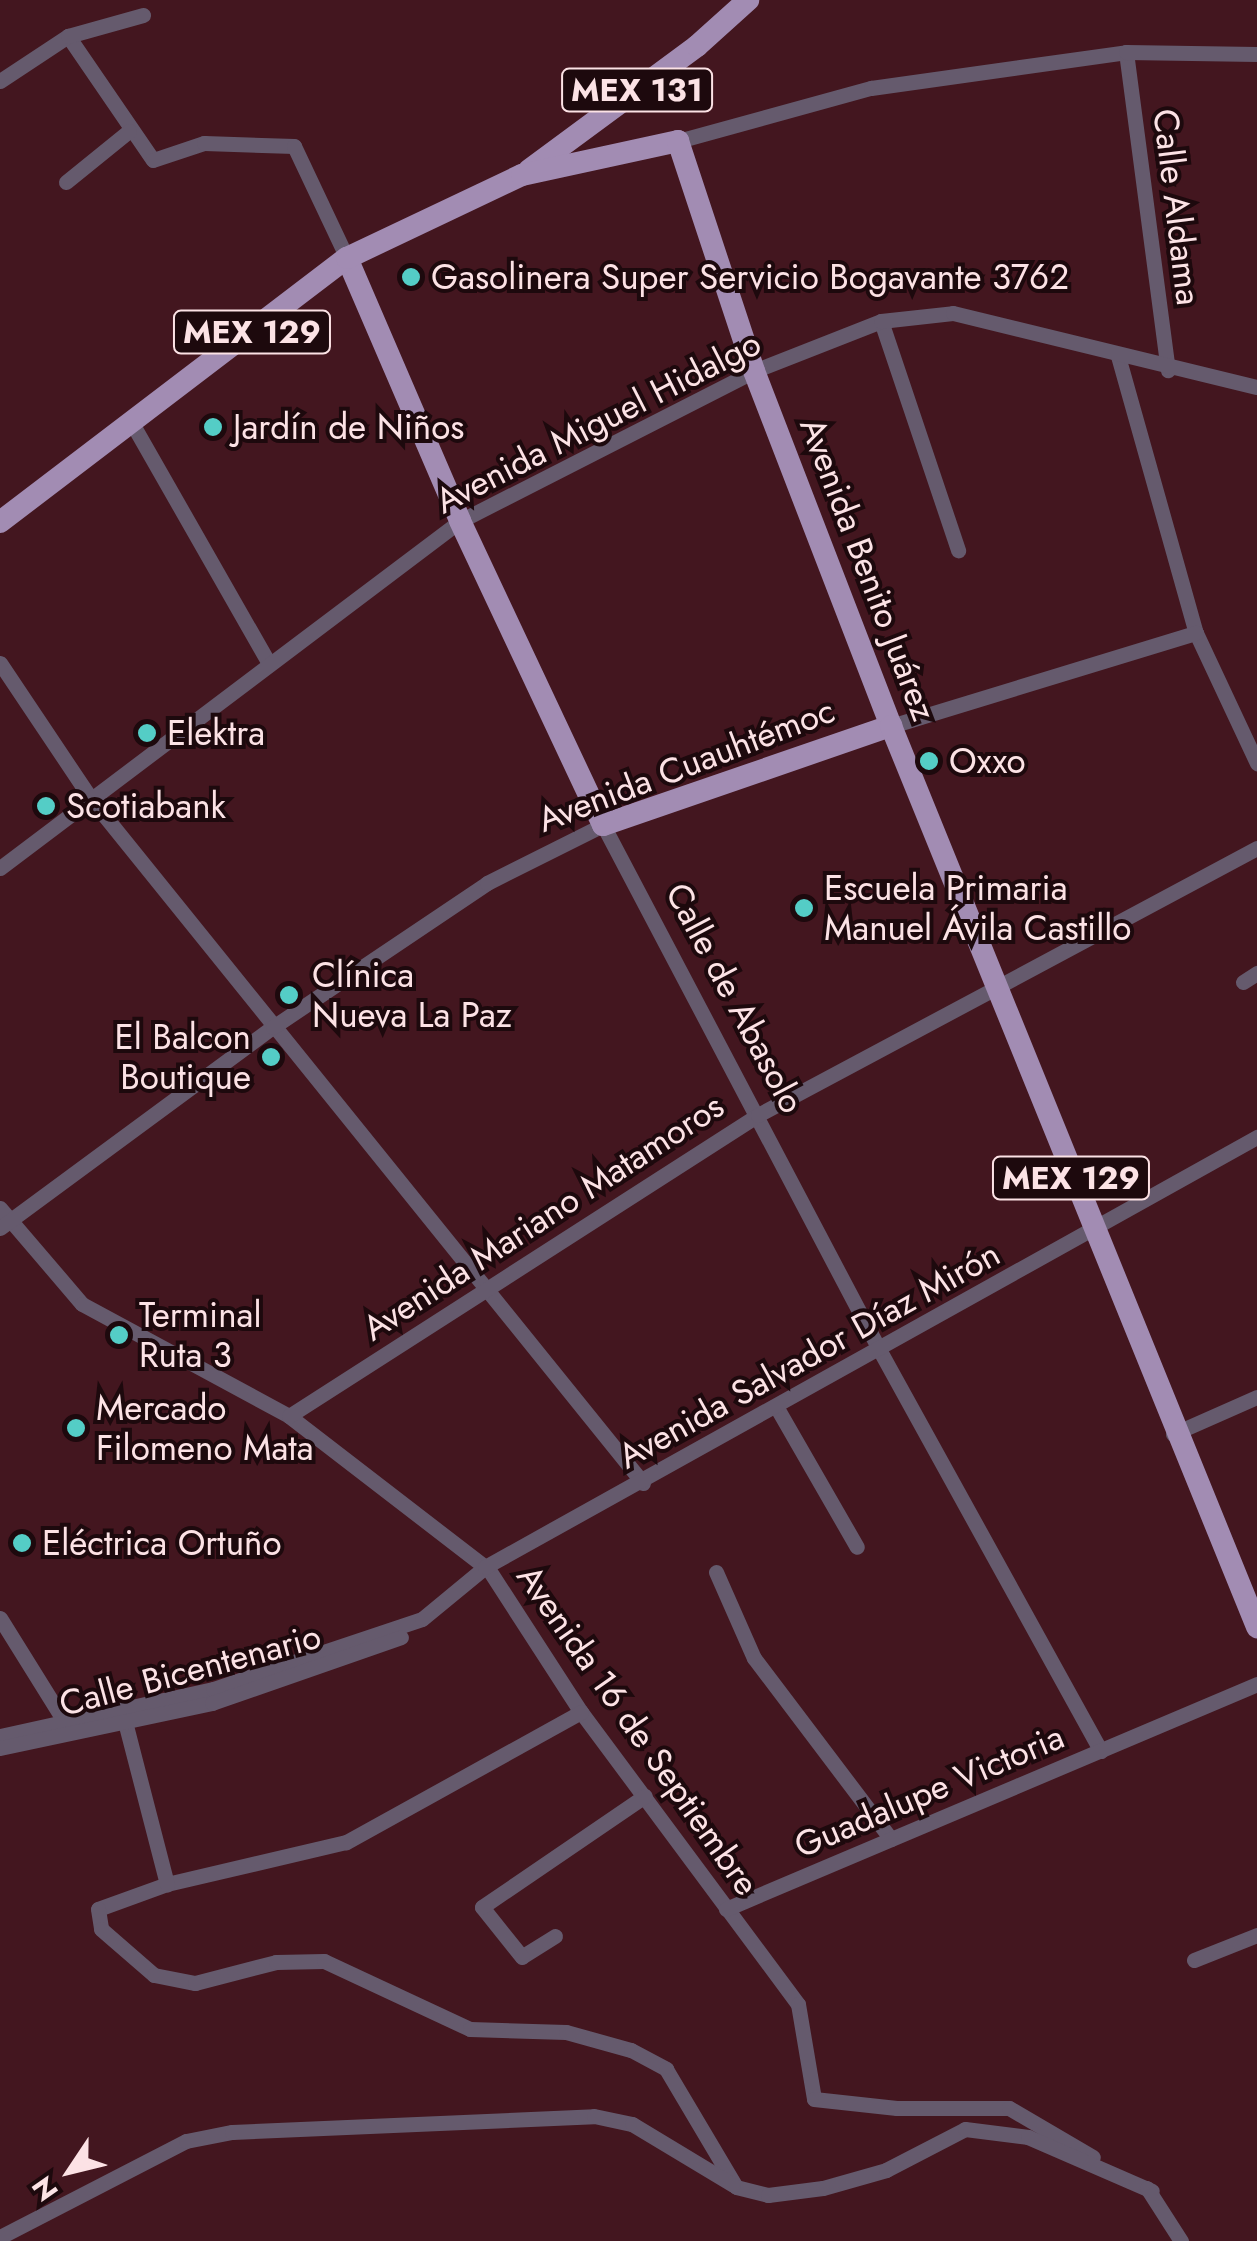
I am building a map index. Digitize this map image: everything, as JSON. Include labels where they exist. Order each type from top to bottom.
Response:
[{"type":"main road","name":"MEX 131","points":[[522,175],[697,46],[748,0]]},
{"type":"main road","name":"MEX 129","points":[[0,522],[133,425],[347,258],[522,175],[678,141]]},
{"type":"main road","name":"Avenida Benito Juárez","points":[[678,141],[754,371],[891,726],[1173,1434],[1257,1627]]},
{"type":"main road","name":"Calle de Abasolo","points":[[347,258],[460,521],[604,825]]},
{"type":"main road","name":"Avenida Cuauhtémoc","points":[[604,825],[891,726]]},
{"type":"street","points":[[0,81],[68,36],[143,15]]},
{"type":"street","points":[[68,36],[129,132],[153,160],[204,143],[294,146],[347,258]]},
{"type":"street","points":[[678,141],[871,88],[1126,52],[1257,54]]},
{"type":"street","name":"Calle Aldama","points":[[1126,52],[1168,370]]},
{"type":"street","points":[[66,182],[129,132]]},
{"type":"street","name":"Avenida Miguel Hidalgo","points":[[0,868],[460,521],[754,371],[881,321],[953,314],[1030,327],[1168,370],[1257,387]]},
{"type":"street","points":[[881,321],[958,550]]},
{"type":"street","points":[[1118,356],[1196,633],[1257,763]]},
{"type":"street","points":[[133,425],[269,663]]},
{"type":"street","name":"Avenida Cuauhtémoc","points":[[891,726],[1196,633]]},
{"type":"street","points":[[0,663],[91,799],[642,1484]]},
{"type":"street","name":"Avenida Cuauhtémoc","points":[[3,1218],[273,1027],[486,883],[604,825]]},
{"type":"street","name":"Calle de Abasolo","points":[[604,825],[880,1351],[1101,1751]]},
{"type":"street","name":"Avenida Mariano Matamoros","points":[[289,1416],[482,1288],[758,1115],[1257,848]]},
{"type":"street","name":"Avenida Salvador Díaz Mirón","points":[[489,1567],[1257,1137]]},
{"type":"street","name":"Avenida 16 de Septiembre","points":[[3,1218],[82,1304],[289,1416],[489,1567],[581,1712],[798,2004],[814,2099],[898,2108],[1009,2108],[1152,2191],[1181,2241]]},
{"type":"street","points":[[1173,1434],[1257,1396]]},
{"type":"street","points":[[777,1408],[858,1546]]},
{"type":"street","name":"Calle Bicentenario","points":[[0,1748],[213,1689],[422,1618],[489,1567]]},
{"type":"street","points":[[716,1572],[754,1658],[892,1840]]},
{"type":"street","points":[[0,1618],[69,1729]]},
{"type":"street","name":"Guadalupe Victoria","points":[[726,1909],[1257,1684]]},
{"type":"street","points":[[581,1712],[346,1842],[166,1884],[98,1909],[100,1929],[154,1975],[195,1983],[276,1962],[324,1961],[470,2029],[566,2032],[631,2050],[666,2069],[736,2187]]},
{"type":"street","points":[[122,1713],[166,1884]]},
{"type":"street","name":"Calle Bicentenario","points":[[0,1736],[69,1729]]},
{"type":"street","points":[[556,1936],[522,1957],[482,1908],[645,1796]]},
{"type":"street","points":[[1194,1960],[1257,1935]]},
{"type":"street","points":[[0,2237],[186,2141],[232,2132],[594,2116],[632,2124],[736,2187],[768,2195],[822,2188],[886,2170],[966,2129],[1028,2137],[1152,2191]]},
{"type":"place","name":"Gasolinera Super Servicio Bogavante 3762","points":[[411,277]]},
{"type":"place","name":"Jardín de Niños","points":[[213,427]]},
{"type":"place","name":"Elektra","points":[[147,733]]},
{"type":"place","name":"Oxxo","points":[[929,761]]},
{"type":"place","name":"Scotiabank","points":[[46,806]]},
{"type":"place","name":"Escuela Primaria Manuel Ávila Castillo","points":[[804,908]]},
{"type":"place","name":"Clínica Nueva La Paz","points":[[289,995]]},
{"type":"place","name":"El Balcon Boutique","points":[[271,1057]]},
{"type":"place","name":"Terminal Ruta 3","points":[[119,1335]]},
{"type":"place","name":"Mercado Filomeno Mata","points":[[76,1428]]},
{"type":"place","name":"Eléctrica Ortuño","points":[[22,1543]]}]
